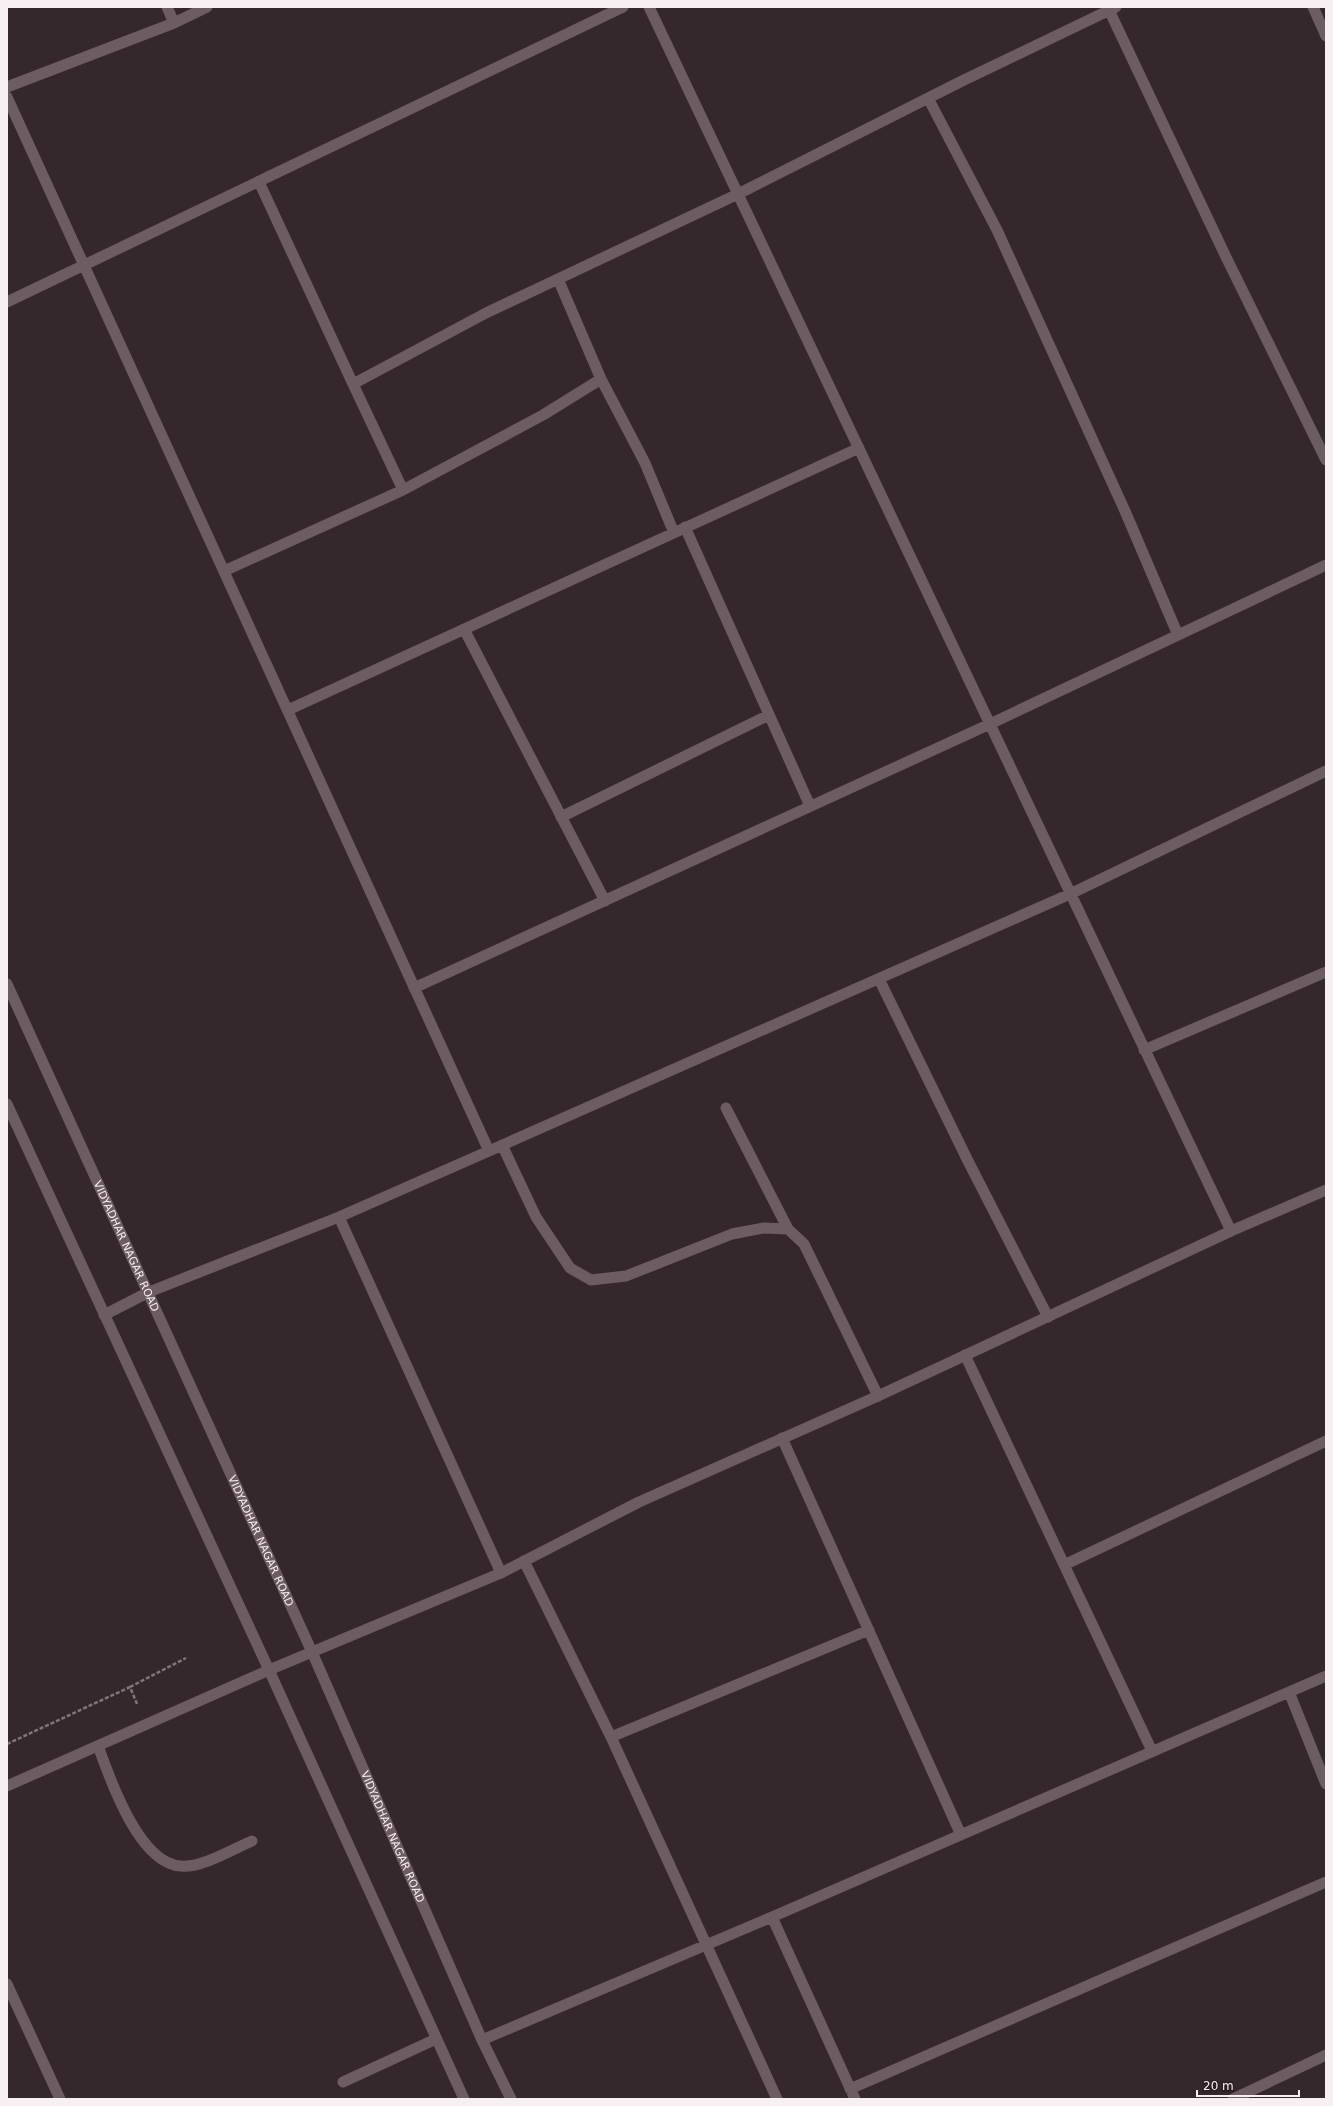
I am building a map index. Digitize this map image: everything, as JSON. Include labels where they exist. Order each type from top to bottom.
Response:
[{"type":"street","points":[[167,7],[174,23]]},
{"type":"street","points":[[7,87],[174,23],[207,7]]},
{"type":"street","points":[[7,302],[85,266],[623,7]]},
{"type":"street","points":[[649,7],[1231,1231]]},
{"type":"street","points":[[1313,7],[1326,36]]},
{"type":"street","points":[[353,384],[486,313],[738,194],[928,98],[1113,9],[1226,257],[1326,460]]},
{"type":"street","points":[[7,97],[489,1151]]},
{"type":"street","points":[[928,98],[997,230],[1125,510],[1178,635]]},
{"type":"street","points":[[259,182],[403,490]]},
{"type":"street","points":[[558,279],[601,379],[645,463],[674,533]]},
{"type":"street","points":[[224,572],[403,490],[543,415],[601,379]]},
{"type":"street","points":[[288,710],[859,448]]},
{"type":"street","points":[[685,528],[810,806]]},
{"type":"street","points":[[414,988],[990,724],[1326,565]]},
{"type":"street","points":[[464,629],[605,901]]},
{"type":"street","points":[[561,817],[769,715]]},
{"type":"street","points":[[104,1315],[149,1292],[339,1217],[1070,894],[1326,771]]},
{"type":"street","points":[[1144,1050],[1326,972]]},
{"type":"street","points":[[879,979],[965,1154],[1048,1316]]},
{"type":"street","name":"VIDYADHAR NAGAR ROAD","points":[[7,984],[149,1292],[312,1652],[482,2040],[511,2099]]},
{"type":"street","points":[[7,1104],[269,1670],[464,2099]]},
{"type":"street","points":[[726,1108],[788,1229],[804,1244],[878,1396]]},
{"type":"street","points":[[502,1144],[536,1217],[570,1268],[591,1280],[626,1276],[732,1234],[764,1228],[788,1229]]},
{"type":"street","points":[[7,1786],[269,1670],[501,1573],[639,1502],[878,1396],[1231,1231],[1326,1190]]},
{"type":"street","points":[[339,1217],[501,1573]]},
{"type":"street","points":[[965,1355],[1152,1751]]},
{"type":"street","points":[[782,1438],[961,1835]]},
{"type":"street","points":[[1064,1565],[1326,1441]]},
{"type":"street","points":[[524,1561],[611,1737],[777,2099]]},
{"type":"street","points":[[611,1737],[869,1630]]},
{"type":"street","points":[[482,2040],[772,1917],[1326,1676]]},
{"type":"street","points":[[1289,1692],[1326,1784]]},
{"type":"street","points":[[98,1746],[125,1812],[140,1836],[160,1860],[181,1866],[205,1862],[252,1840]]},
{"type":"street","points":[[772,1917],[852,2094],[1326,1882]]},
{"type":"street","points":[[7,1984],[60,2099]]},
{"type":"street","points":[[344,2082],[436,2039]]},
{"type":"street","points":[[1233,2099],[1326,2055]]},
{"type":"path","points":[[7,1744],[130,1687],[186,1658]]},
{"type":"path","points":[[130,1687],[147,1724]]}]
